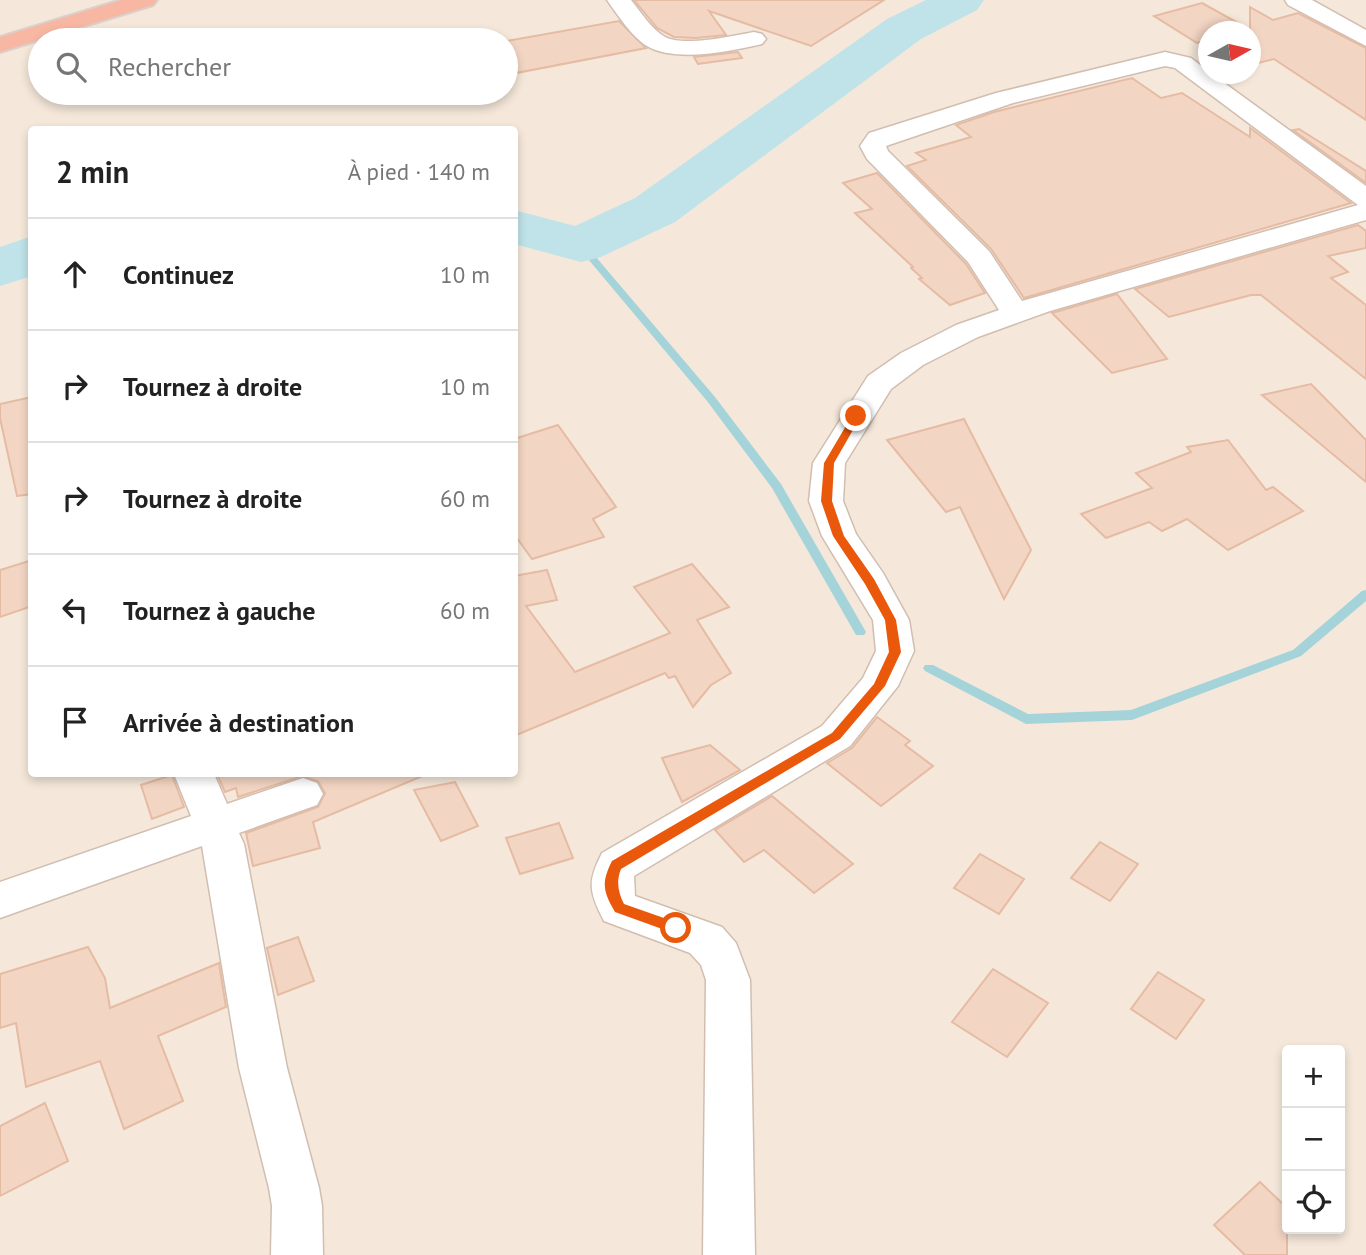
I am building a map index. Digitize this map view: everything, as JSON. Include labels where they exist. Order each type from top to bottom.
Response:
[{"type":"highway","points":[[55,28],[145,0]]},
{"type":"highway","points":[[0,45],[28,36]]},
{"type":"street","points":[[618,0],[655,41],[665,45],[678,47],[754,39]]},
{"type":"street","points":[[1296,0],[1366,38]]},
{"type":"street","points":[[1016,314],[979,257],[877,154],[873,146],[878,138],[1005,98],[1165,59],[1174,60],[1183,63],[1366,199]]},
{"type":"street","points":[[729,1255],[728,981],[720,956],[706,940],[619,908],[613,896],[610,878],[617,865],[836,736],[879,686],[895,652],[891,620],[870,582],[839,536],[826,501],[829,463],[879,383],[912,359],[967,331],[1076,294],[1366,211]]},
{"type":"street","points":[[195,777],[223,844],[263,1068],[298,1206],[297,1255]]},
{"type":"street","points":[[0,900],[303,794]]},
{"type":"shaded area","points":[[0,0],[1366,0],[1366,1255],[0,1255]]},
{"type":"building","points":[[634,0],[884,0],[811,46],[709,11],[726,35],[674,37],[657,28]]},
{"type":"building","points":[[1202,3],[1235,21],[1198,21],[1197,43],[1154,16]]},
{"type":"building","points":[[1250,7],[1273,20],[1298,13],[1366,48],[1366,120],[1274,59],[1261,62],[1261,21],[1250,21]]},
{"type":"building","points":[[619,21],[646,48],[518,73],[518,39]]},
{"type":"building","points":[[738,52],[742,58],[698,64],[694,57]]},
{"type":"building","points":[[1132,78],[1161,98],[1182,93],[1250,137],[1250,128],[1351,203],[1024,298],[991,249],[907,166],[926,160],[916,153],[971,137],[956,125],[994,112]]},
{"type":"building","points":[[1299,129],[1366,171],[1366,183],[1293,130]]},
{"type":"building","points":[[877,173],[966,264],[985,293],[950,305],[919,279],[922,278],[911,268],[913,267],[855,213],[872,209],[843,183]]},
{"type":"building","points":[[1358,225],[1366,231],[1366,248],[1328,256],[1348,272],[1331,278],[1366,305],[1366,379],[1261,295],[1251,295],[1169,317],[1135,289]]},
{"type":"building","points":[[1117,294],[1167,359],[1112,373],[1052,313]]},
{"type":"building","points":[[1311,384],[1366,440],[1366,482],[1262,395]]},
{"type":"building","points":[[28,398],[28,495],[17,496],[0,418],[0,404]]},
{"type":"building","points":[[964,419],[1031,550],[1004,599],[960,507],[946,512],[887,440]]},
{"type":"building","points":[[558,425],[616,507],[593,519],[604,537],[532,559],[518,540],[518,438]]},
{"type":"building","points":[[1228,440],[1266,490],[1273,487],[1303,511],[1228,550],[1187,519],[1162,531],[1149,522],[1106,538],[1081,514],[1152,488],[1136,473],[1191,452],[1187,447]]},
{"type":"building","points":[[28,561],[28,607],[0,617],[0,570]]},
{"type":"building","points":[[692,564],[729,607],[697,620],[731,673],[711,685],[693,707],[675,676],[669,678],[665,673],[518,734],[518,575],[547,570],[557,600],[526,606],[575,672],[670,633],[634,587]]},
{"type":"building","points":[[877,717],[910,741],[905,745],[933,766],[881,806],[827,763],[852,748]]},
{"type":"building","points":[[710,745],[740,770],[682,802],[662,758]]},
{"type":"building","points":[[173,777],[184,807],[152,819],[141,785]]},
{"type":"building","points":[[218,777],[299,777],[238,797],[236,788],[225,792]]},
{"type":"building","points":[[305,777],[420,777],[313,822],[320,848],[253,866],[246,833],[318,807],[325,793],[318,781]]},
{"type":"building","points":[[455,782],[478,826],[441,841],[414,790]]},
{"type":"building","points":[[772,796],[853,864],[814,893],[764,850],[744,862],[715,830]]},
{"type":"building","points":[[559,823],[573,858],[520,874],[506,838]]},
{"type":"building","points":[[1100,842],[1138,864],[1110,901],[1071,878]]},
{"type":"building","points":[[980,854],[1024,879],[999,914],[954,888]]},
{"type":"building","points":[[298,937],[314,981],[278,995],[267,948]]},
{"type":"building","points":[[88,947],[105,978],[110,1008],[219,963],[226,1007],[158,1036],[183,1101],[124,1129],[100,1061],[26,1087],[16,1023],[0,1028],[0,974]]},
{"type":"building","points":[[993,969],[1048,1003],[1007,1057],[952,1022]]},
{"type":"building","points":[[1158,972],[1204,1000],[1176,1039],[1131,1009]]},
{"type":"building","points":[[45,1103],[68,1161],[0,1196],[0,1126]]},
{"type":"building","points":[[1260,1182],[1282,1203],[1282,1234],[1287,1234],[1287,1255],[1245,1255],[1214,1225]]},
{"type":"waterway","points":[[518,228],[581,245],[655,210],[904,29],[961,0]]},
{"type":"waterway","points":[[581,245],[711,399],[777,487],[860,632]]},
{"type":"waterway","points":[[0,269],[28,255]]},
{"type":"waterway","points":[[929,668],[1026,719],[1132,715],[1297,653],[1366,594]]},
{"type":"route","points":[[676,928],[619,908],[613,896],[610,878],[617,865],[836,736],[879,686],[895,652],[891,620],[870,582],[839,536],[826,501],[829,463],[856,416]]}]
